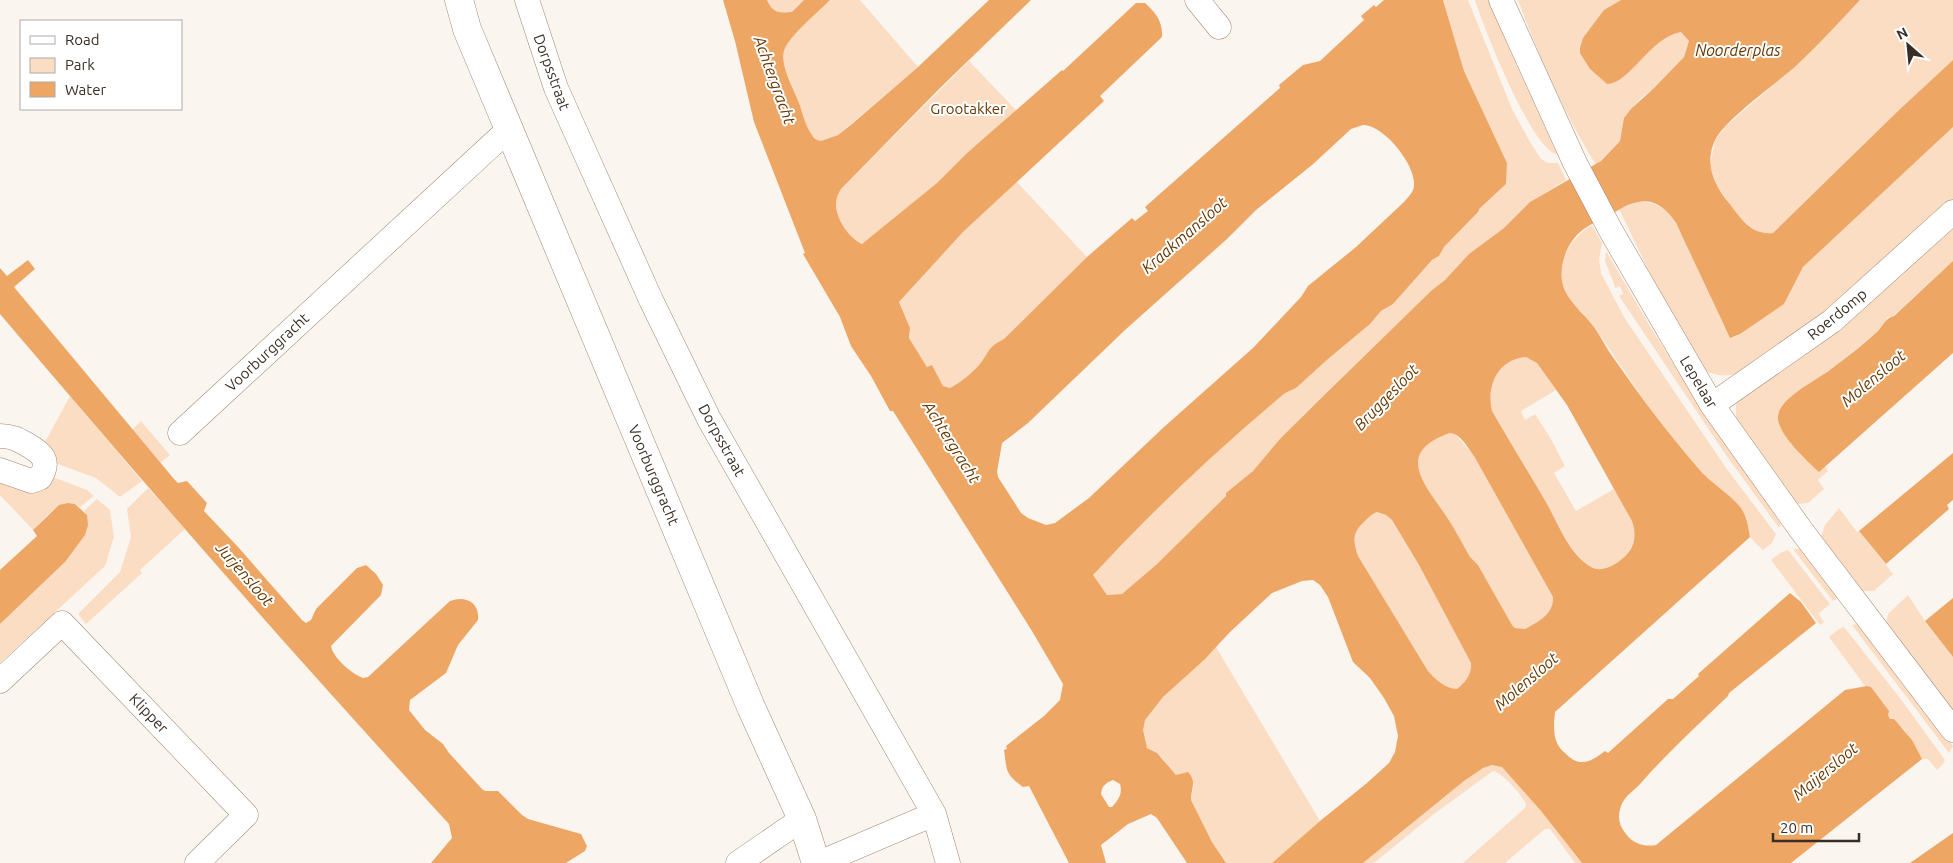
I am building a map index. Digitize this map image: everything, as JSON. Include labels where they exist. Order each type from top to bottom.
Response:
[{"type":"street","name":"Voorburggracht","points":[[459,0],[467,29],[748,698],[802,819],[818,863]]},
{"type":"street","name":"Dorpsstraat","points":[[527,0],[556,88],[651,300],[709,419],[934,814],[948,863]]},
{"type":"street","points":[[1197,0],[1219,27]]},
{"type":"street","name":"Lepelaar","points":[[1501,0],[1574,163],[1611,231],[1712,404],[1801,530],[1953,730]]},
{"type":"street","name":"Voorburggracht","points":[[180,433],[509,129]]},
{"type":"street","name":"Roerdomp","points":[[1712,404],[1832,321],[1953,212]]},
{"type":"street","points":[[0,436],[11,436],[39,452],[44,460],[45,470],[40,478],[31,480],[0,470]]},
{"type":"street","name":"Klipper","points":[[0,681],[62,623],[246,815],[197,863]]},
{"type":"street","points":[[818,863],[934,814]]},
{"type":"street","points":[[738,863],[802,819]]},
{"type":"green space","points":[[767,0],[804,0],[792,12],[783,13],[776,12],[771,8]]},
{"type":"green space","points":[[830,0],[860,0],[918,67],[838,135],[821,141],[814,137],[806,123],[785,68],[783,54],[793,36]]},
{"type":"green space","points":[[1443,0],[1468,0],[1512,109],[1541,159],[1548,163],[1558,163],[1566,180],[1530,202],[1504,228],[1469,254],[1445,280],[1432,290],[1305,413],[1253,471],[1226,493],[1226,496],[1157,564],[1122,594],[1107,595],[1092,575],[1115,551],[1235,436],[1285,392],[1296,388],[1370,324],[1381,311],[1393,304],[1432,260],[1439,256],[1444,247],[1479,211],[1478,209],[1506,184],[1507,163],[1464,71]]},
{"type":"green space","points":[[1475,0],[1491,0],[1511,53],[1557,154],[1547,148],[1522,111],[1498,59]]},
{"type":"green space","points":[[1518,0],[1621,0],[1604,11],[1599,17],[1590,69],[1607,84],[1616,82],[1624,77],[1660,42],[1670,36],[1681,32],[1689,41],[1684,57],[1654,88],[1641,98],[1624,119],[1620,141],[1596,165],[1573,125],[1553,84]]},
{"type":"green space","points":[[1860,0],[1953,0],[1953,60],[1773,233],[1763,234],[1754,230],[1740,218],[1716,185],[1710,166],[1715,140],[1727,125],[1799,63]]},
{"type":"green space","name":"Grootakker","points":[[969,61],[1017,111],[967,153],[937,183],[866,243],[862,244],[857,241],[844,227],[838,216],[836,202],[841,189]]},
{"type":"green space","points":[[1953,127],[1953,200],[1850,293],[1739,373],[1722,375],[1705,371],[1657,288],[1619,209],[1640,201],[1652,203],[1663,208],[1671,216],[1682,235],[1724,326],[1734,337],[1784,304],[1803,267]]},
{"type":"green space","points":[[1017,182],[1087,257],[1004,340],[991,348],[969,375],[951,388],[943,386],[932,365],[927,367],[909,338],[910,328],[899,302],[963,232]]},
{"type":"green space","points":[[1953,224],[1953,261],[1893,316],[1888,317],[1879,330],[1835,367],[1790,397],[1780,427],[1800,454],[1819,472],[1825,466],[1828,471],[1818,480],[1824,489],[1808,503],[1796,504],[1736,421],[1736,403]]},
{"type":"green space","points":[[1592,225],[1602,243],[1599,259],[1601,273],[1624,317],[1726,468],[1776,534],[1772,543],[1763,550],[1748,533],[1744,515],[1740,508],[1703,474],[1670,436],[1595,328],[1565,291],[1561,277],[1567,251],[1578,236]]},
{"type":"green space","points":[[1606,251],[1696,400],[1781,524],[1779,528],[1726,455],[1619,296],[1623,294],[1620,286],[1615,288],[1605,261]]},
{"type":"green space","points":[[1526,357],[1537,362],[1556,390],[1521,411],[1525,420],[1535,414],[1551,439],[1565,466],[1554,473],[1576,511],[1614,489],[1633,522],[1635,534],[1631,547],[1622,559],[1610,567],[1603,569],[1592,568],[1576,554],[1492,411],[1491,392],[1496,375],[1508,363]]},
{"type":"green space","points":[[70,396],[142,481],[120,497],[96,478],[55,463],[44,444]]},
{"type":"green space","points":[[141,421],[170,455],[160,463],[132,430]]},
{"type":"green space","points":[[1454,433],[1474,456],[1553,597],[1553,603],[1548,613],[1525,629],[1515,628],[1512,625],[1478,565],[1470,557],[1421,476],[1418,466],[1419,457],[1424,448],[1434,440]]},
{"type":"green space","points":[[53,477],[87,490],[94,496],[80,507],[67,503],[60,505],[48,514],[33,530],[0,495],[0,478]]},
{"type":"green space","points":[[148,488],[185,529],[140,570],[142,573],[86,624],[78,614],[120,572],[131,537],[127,509]]},
{"type":"green space","points":[[97,499],[110,510],[114,537],[105,566],[0,663],[0,624],[65,562],[87,515],[84,511]]},
{"type":"green space","points":[[1839,508],[1893,574],[1874,591],[1863,591],[1821,537],[1825,525]]},
{"type":"green space","points":[[1377,512],[1386,515],[1392,520],[1419,565],[1471,663],[1471,671],[1468,678],[1457,689],[1445,685],[1428,671],[1358,556],[1355,546],[1357,530]]},
{"type":"green space","points":[[1793,549],[1800,549],[1838,598],[1833,601]]},
{"type":"green space","points":[[1788,550],[1830,604],[1818,614],[1824,622],[1820,625],[1771,560]]},
{"type":"green space","points":[[1908,595],[1925,621],[1953,657],[1953,712],[1886,624],[1888,614]]},
{"type":"green space","points":[[1858,624],[1953,746],[1949,753],[1852,625]]},
{"type":"green space","points":[[1844,627],[1900,698],[1945,760],[1937,770],[1928,759],[1922,759],[1905,730],[1890,719],[1868,686],[1865,686],[1829,637]]},
{"type":"green space","points":[[1216,647],[1320,821],[1272,863],[1226,863],[1212,842],[1191,800],[1194,784],[1185,773],[1179,776],[1173,772],[1161,757],[1148,748],[1144,739],[1143,725],[1148,714],[1165,695]]},
{"type":"green space","points":[[1492,765],[1502,766],[1582,863],[1575,863],[1550,829],[1545,829],[1505,863],[1463,863],[1525,808],[1526,804],[1516,790],[1507,780],[1493,771],[1434,814],[1374,863],[1363,863],[1464,781],[1483,768]]},
{"type":"water","points":[[723,0],[767,0],[771,8],[776,11],[792,12],[804,0],[830,0],[793,36],[783,54],[785,68],[806,123],[814,137],[821,141],[838,135],[852,124],[918,67],[989,0],[1031,0],[940,88],[841,189],[836,202],[838,216],[848,233],[862,244],[937,183],[967,153],[1063,71],[1136,3],[1145,3],[1158,18],[1162,37],[1100,96],[1104,101],[963,232],[899,302],[910,328],[909,338],[927,367],[932,365],[943,386],[950,388],[973,372],[991,348],[1004,339],[1087,257],[1132,218],[1135,221],[1148,211],[1145,207],[1280,88],[1279,85],[1303,65],[1320,61],[1364,20],[1361,16],[1374,5],[1376,7],[1384,0],[1443,0],[1464,71],[1507,163],[1506,184],[1479,209],[1444,247],[1439,256],[1432,260],[1393,304],[1381,311],[1370,324],[1296,388],[1285,393],[1235,436],[1162,504],[1116,551],[1093,575],[1107,595],[1122,594],[1157,564],[1226,496],[1226,493],[1253,471],[1280,439],[1317,402],[1432,290],[1445,280],[1469,254],[1504,228],[1530,202],[1601,161],[1620,141],[1624,118],[1684,57],[1689,41],[1681,32],[1670,36],[1660,42],[1624,77],[1616,82],[1607,84],[1590,69],[1580,53],[1583,38],[1604,10],[1621,0],[1860,0],[1799,63],[1741,111],[1721,131],[1715,140],[1710,157],[1712,174],[1724,196],[1738,215],[1753,229],[1759,232],[1773,233],[1953,60],[1953,127],[1803,267],[1784,304],[1740,334],[1730,338],[1676,223],[1665,210],[1651,202],[1630,204],[1590,225],[1574,238],[1564,257],[1562,278],[1568,296],[1594,327],[1620,368],[1674,439],[1702,473],[1741,508],[1746,518],[1750,537],[1555,712],[1554,732],[1559,747],[1577,761],[1586,762],[1596,758],[1605,751],[1608,753],[1668,699],[1673,699],[1699,676],[1698,674],[1790,593],[1801,602],[1816,623],[1729,693],[1627,796],[1621,806],[1619,817],[1620,824],[1626,834],[1640,844],[1656,845],[1845,690],[1871,687],[1889,711],[1890,719],[1894,719],[1912,740],[1922,759],[1791,863],[1582,863],[1541,811],[1502,767],[1492,765],[1483,768],[1464,781],[1363,863],[1272,863],[1389,763],[1395,752],[1398,736],[1394,716],[1384,698],[1370,678],[1353,662],[1328,597],[1320,585],[1313,580],[1302,581],[1272,593],[1230,632],[1205,659],[1163,697],[1145,720],[1143,730],[1147,748],[1157,753],[1176,775],[1188,772],[1191,776],[1193,782],[1191,800],[1212,842],[1226,863],[1187,863],[1157,818],[1151,814],[1128,824],[1101,845],[1106,863],[1069,863],[1029,786],[1023,787],[1008,772],[1004,750],[1007,749],[1006,746],[1044,716],[1060,700],[1063,684],[1032,631],[893,411],[890,411],[871,376],[851,346],[840,317],[803,254],[805,253],[754,122],[735,41]],"holes":[[[1363,125],[1371,126],[1380,131],[1397,147],[1410,167],[1413,177],[1414,188],[1404,202],[1356,247],[1308,286],[1301,297],[1254,347],[1164,427],[1089,498],[1055,523],[1046,525],[1021,513],[998,477],[997,472],[1002,443],[1028,423],[1125,330],[1227,239],[1256,210],[1312,165],[1351,129]],[[1526,357],[1537,363],[1567,405],[1632,521],[1635,534],[1634,542],[1624,557],[1615,564],[1606,568],[1596,569],[1577,555],[1560,530],[1547,504],[1492,411],[1491,392],[1496,375],[1501,368],[1516,359]],[[1450,433],[1457,435],[1466,445],[1553,597],[1553,603],[1548,613],[1525,629],[1515,628],[1512,625],[1478,565],[1470,557],[1453,527],[1426,487],[1418,466],[1419,457],[1424,448],[1434,440]],[[1377,512],[1386,515],[1392,520],[1419,565],[1471,663],[1468,678],[1457,689],[1445,685],[1428,671],[1358,556],[1355,546],[1357,530]],[[1113,780],[1120,784],[1121,788],[1119,797],[1112,807],[1109,807],[1101,794],[1104,785]]]},
{"type":"water","name":"Jurjensloot","points":[[28,260],[35,269],[14,287],[174,479],[178,483],[187,481],[207,503],[204,511],[302,620],[306,623],[311,620],[316,609],[357,568],[366,565],[376,574],[383,585],[381,595],[331,646],[335,656],[349,669],[363,678],[368,677],[450,601],[461,599],[474,604],[477,609],[478,620],[458,645],[446,673],[410,700],[409,710],[425,730],[443,744],[482,789],[485,791],[498,791],[528,819],[581,834],[587,846],[585,851],[566,863],[431,863],[452,838],[449,824],[222,571],[0,314],[0,268],[7,276]]},
{"type":"water","name":"Molensloot","points":[[1953,261],[1953,353],[1819,472],[1794,447],[1783,432],[1779,424],[1779,411],[1791,397],[1830,370],[1878,331],[1886,320],[1894,316]]},
{"type":"water","points":[[1953,453],[1953,500],[1947,505],[1949,509],[1886,564],[1859,531]]},
{"type":"water","points":[[75,504],[87,515],[88,525],[85,535],[65,562],[0,624],[0,570],[37,536],[33,530],[59,505]]},
{"type":"water","points":[[1953,598],[1953,657],[1925,621]]},
{"type":"water","points":[[1953,833],[1953,863],[1910,863]]},
{"type":"water label","name":"Noorderplas","points":[[1738,50]]},
{"type":"water label","name":"Achtergracht","points":[[775,80]]},
{"type":"water label","name":"Kraakmansloot","points":[[1184,235]]},
{"type":"water label","name":"Bruggesloot","points":[[1386,397]]},
{"type":"water label","name":"Achtergracht","points":[[952,442]]},
{"type":"water label","name":"Maijersloot","points":[[1825,771]]}]
